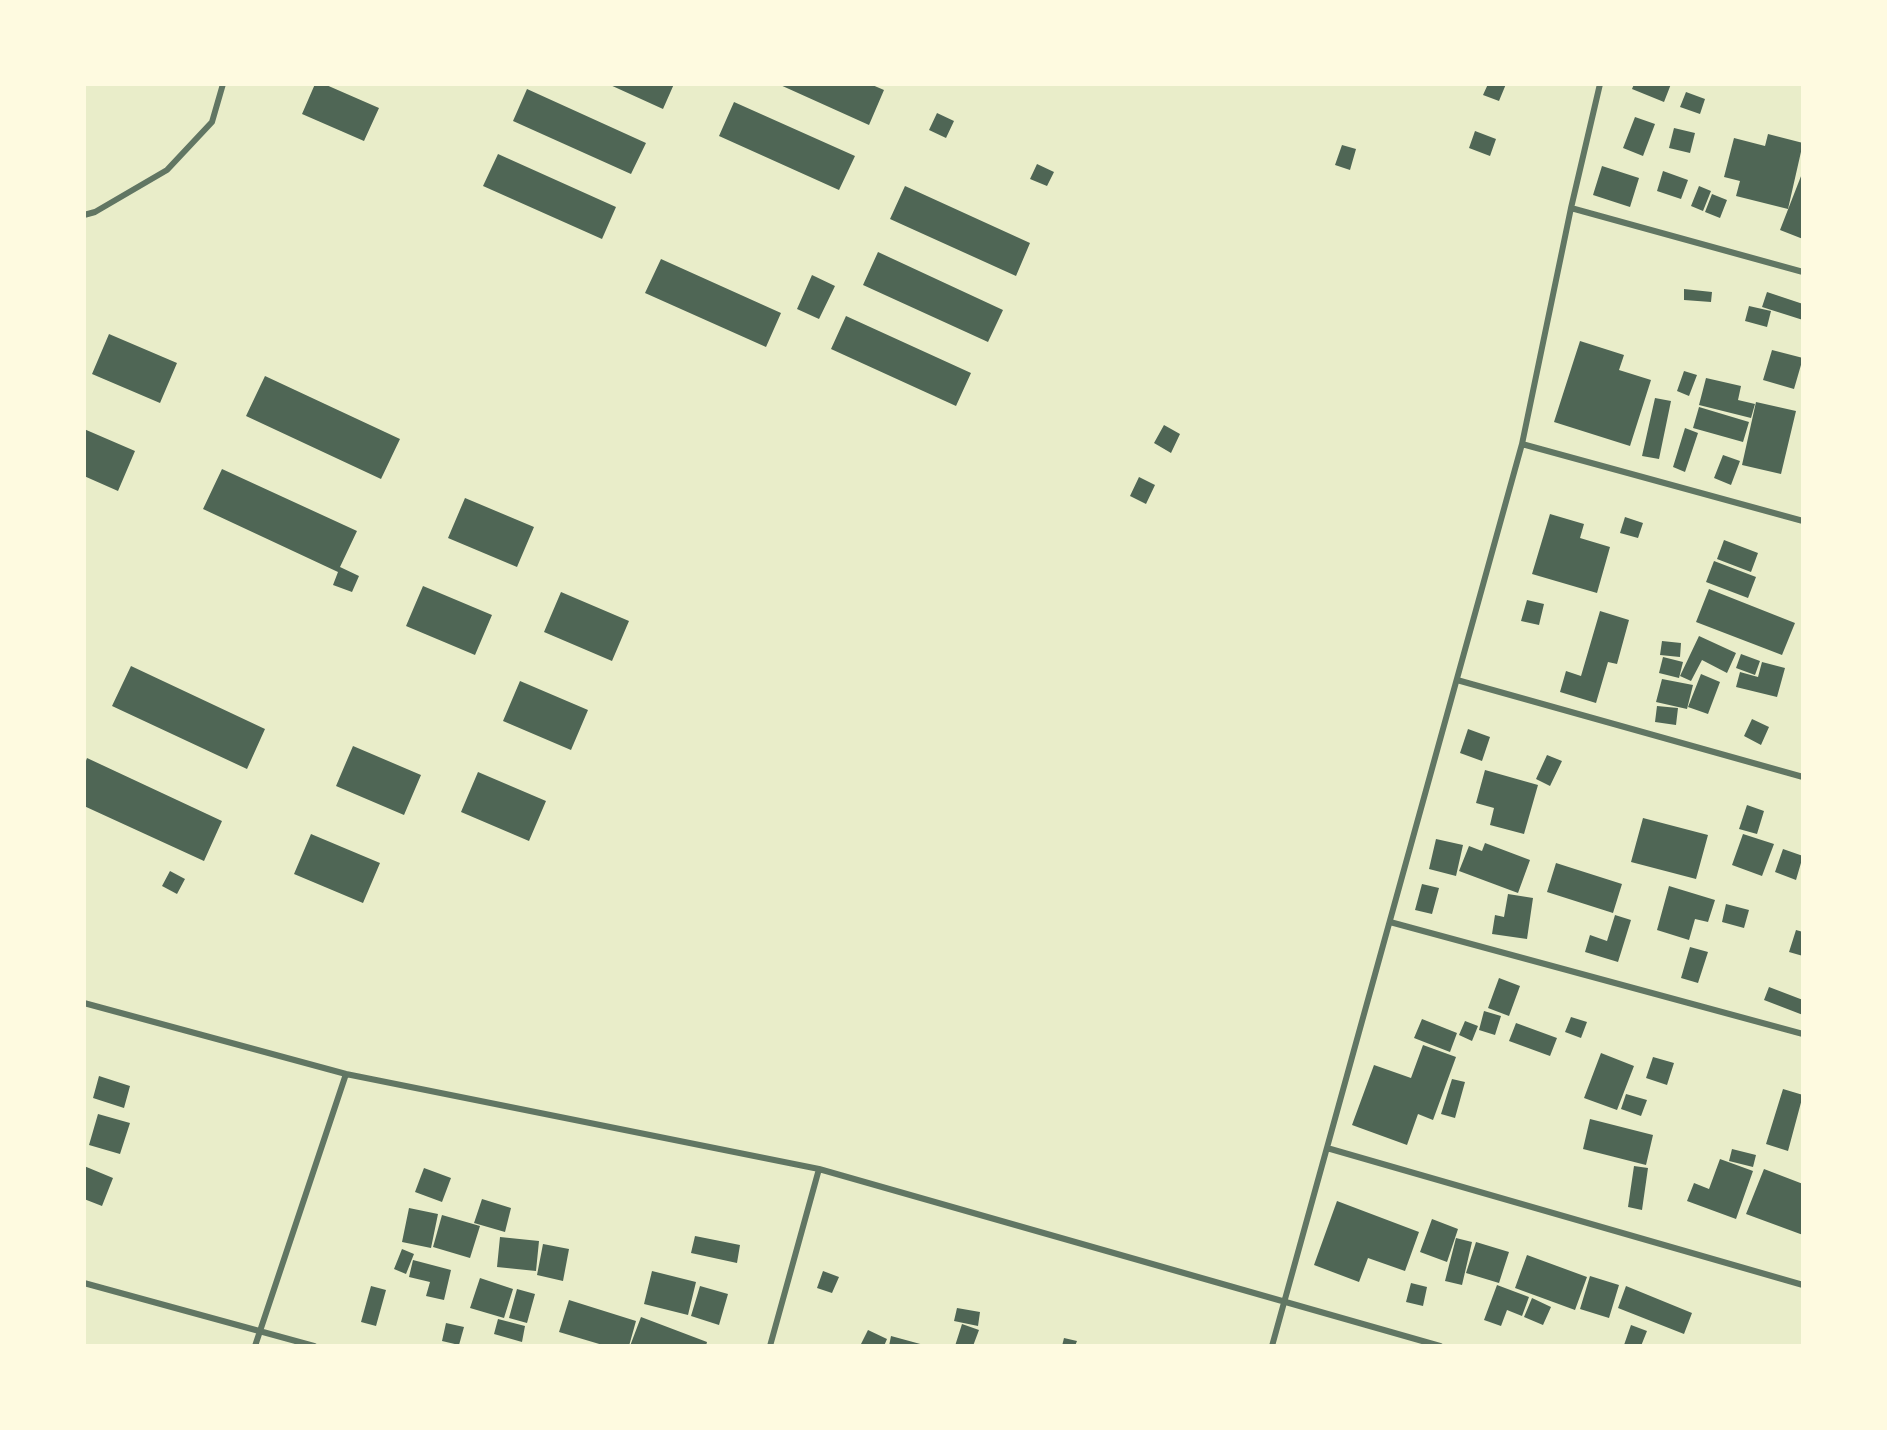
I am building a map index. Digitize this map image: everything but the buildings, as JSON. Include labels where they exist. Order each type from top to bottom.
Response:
[{"type":"street","points":[[84,215],[95,212],[167,170],[212,122],[223,84]]},
{"type":"street","points":[[1272,1346],[1522,444],[1571,208],[1600,84]]},
{"type":"street","points":[[1571,208],[1803,272]]},
{"type":"street","points":[[1522,444],[1803,520]]},
{"type":"street","points":[[1457,680],[1803,777]]},
{"type":"street","points":[[1390,922],[1803,1034]]},
{"type":"street","points":[[84,1003],[346,1074],[819,1169],[1440,1346]]},
{"type":"street","points":[[255,1346],[346,1074]]},
{"type":"street","points":[[1327,1148],[1803,1285]]},
{"type":"street","points":[[770,1346],[819,1169]]},
{"type":"street","points":[[84,1283],[314,1346]]}]
